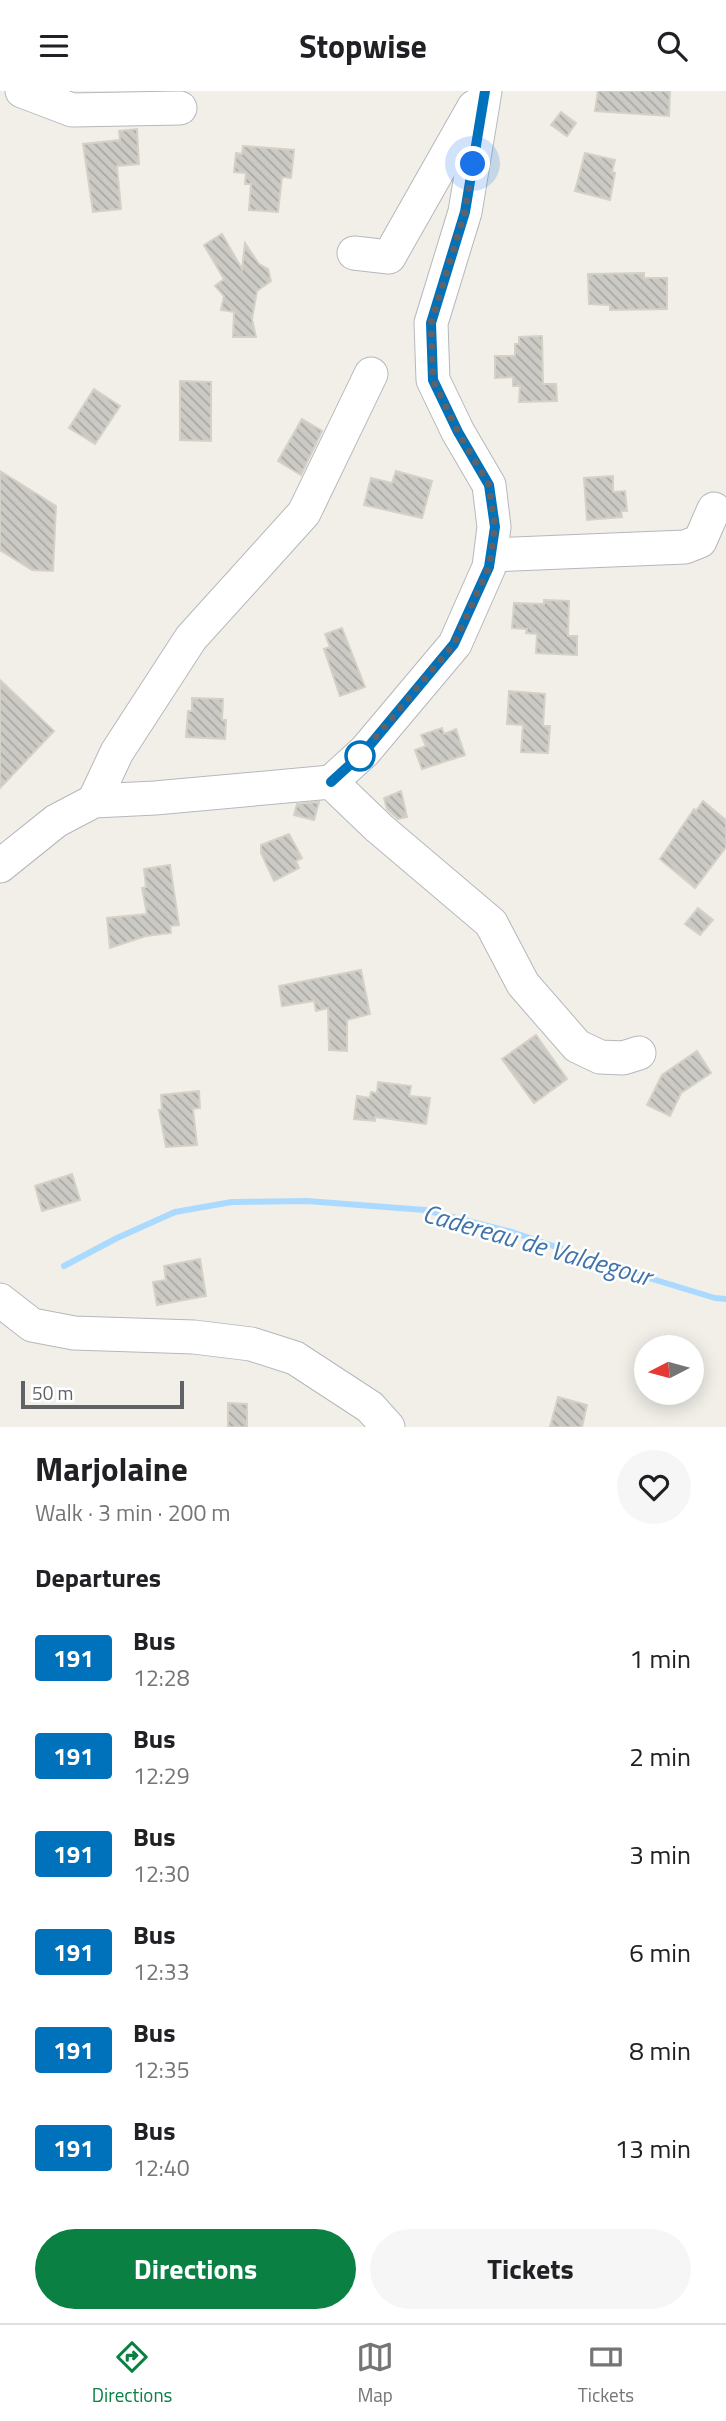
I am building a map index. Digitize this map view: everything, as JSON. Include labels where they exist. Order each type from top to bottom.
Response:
[{"type":"street","points":[[22,91],[72,110],[180,109]]},
{"type":"street","points":[[354,253],[389,257],[484,91]]},
{"type":"street","points":[[0,866],[56,821],[94,801],[331,782],[365,751],[454,644],[489,567],[495,527],[489,485],[458,432],[433,380],[431,323],[465,212],[484,91]]},
{"type":"street","points":[[94,801],[117,752],[191,638],[304,513],[371,374]]},
{"type":"street","points":[[491,555],[685,547],[700,541],[714,509]]},
{"type":"street","points":[[331,782],[379,828],[491,923],[523,984],[577,1046],[600,1057],[623,1058],[639,1053]]},
{"type":"street","points":[[0,1300],[32,1325],[74,1333],[194,1337],[251,1344],[295,1358],[370,1407],[388,1427]]},
{"type":"building","points":[[598,91],[670,91],[669,116],[595,111]]},
{"type":"building","points":[[561,112],[576,123],[567,136],[551,125]]},
{"type":"building","points":[[137,129],[139,164],[117,166],[121,209],[93,212],[83,144],[120,140],[119,131]]},
{"type":"building","points":[[243,146],[294,150],[291,178],[282,177],[278,212],[249,210],[251,184],[245,184],[246,173],[234,172],[236,153],[242,154]]},
{"type":"building","points":[[585,153],[615,160],[610,200],[575,191]]},
{"type":"building","points":[[222,234],[242,269],[245,243],[259,264],[268,269],[271,281],[257,291],[252,319],[256,337],[233,337],[234,312],[221,310],[224,296],[215,286],[224,279],[204,245]]},
{"type":"building","points":[[644,273],[644,278],[667,278],[667,309],[610,310],[610,305],[589,304],[588,274]]},
{"type":"building","points":[[542,336],[543,384],[556,384],[557,401],[519,402],[520,386],[513,386],[513,377],[495,378],[495,356],[515,356],[515,344],[519,344],[519,337]]},
{"type":"building","points":[[180,381],[211,382],[211,441],[180,440]]},
{"type":"building","points":[[94,389],[120,406],[95,444],[69,428]]},
{"type":"building","points":[[302,419],[322,431],[301,475],[278,461]]},
{"type":"building","points":[[0,471],[56,506],[53,571],[32,570],[0,550]]},
{"type":"building","points":[[396,471],[432,481],[422,518],[364,505],[371,478],[392,483]]},
{"type":"building","points":[[613,476],[613,492],[625,491],[627,511],[621,511],[622,517],[587,520],[584,478]]},
{"type":"building","points":[[544,600],[569,601],[568,636],[577,636],[577,655],[536,653],[537,634],[526,633],[527,629],[512,628],[514,603],[544,604]]},
{"type":"building","points":[[342,628],[365,687],[340,696],[324,649],[330,647],[325,634]]},
{"type":"building","points":[[0,680],[54,731],[0,788]]},
{"type":"building","points":[[509,691],[545,694],[543,726],[550,726],[548,753],[521,752],[523,725],[507,724]]},
{"type":"building","points":[[192,698],[223,699],[225,739],[186,737]]},
{"type":"building","points":[[442,728],[444,734],[456,729],[465,755],[422,769],[415,750],[426,746],[421,735]]},
{"type":"building","points":[[401,791],[407,817],[398,819],[387,809],[384,798]]},
{"type":"building","points":[[703,801],[726,820],[726,847],[695,888],[660,859],[694,809],[696,811]]},
{"type":"building","points":[[319,802],[314,820],[294,815],[297,804]]},
{"type":"building","points":[[289,834],[302,858],[296,861],[299,868],[274,881],[261,853],[261,845]]},
{"type":"building","points":[[170,865],[179,925],[170,926],[171,933],[146,936],[110,948],[107,918],[147,914],[142,888],[146,887],[144,869]]},
{"type":"building","points":[[698,908],[713,920],[700,935],[685,924]]},
{"type":"building","points":[[361,970],[370,1014],[347,1020],[347,1051],[329,1050],[328,1008],[316,1011],[314,1001],[282,1006],[279,986]]},
{"type":"building","points":[[536,1035],[567,1079],[534,1103],[502,1059]]},
{"type":"building","points":[[697,1051],[711,1073],[681,1093],[670,1116],[647,1105],[662,1075]]},
{"type":"building","points":[[378,1082],[411,1086],[409,1096],[430,1098],[426,1124],[375,1117],[375,1121],[354,1119],[357,1096],[370,1098],[371,1092],[377,1093]]},
{"type":"building","points":[[199,1091],[200,1108],[193,1109],[197,1145],[166,1147],[159,1110],[162,1110],[161,1095]]},
{"type":"building","points":[[72,1174],[80,1200],[42,1211],[35,1186]]},
{"type":"building","points":[[200,1259],[206,1296],[157,1305],[153,1282],[166,1280],[164,1266]]},
{"type":"building","points":[[558,1397],[587,1405],[582,1427],[550,1427]]},
{"type":"building","points":[[228,1403],[247,1404],[247,1427],[228,1427]]},
{"type":"waterway","name":"Cadereau de Valdegour","points":[[64,1266],[175,1212],[232,1202],[307,1201],[425,1210],[512,1232],[639,1275],[726,1299]]},
{"type":"bus line","name":"191","points":[[331,782],[365,751],[454,644],[489,567],[495,527],[489,485],[458,432],[433,380],[431,323],[465,212],[485,91]]},
{"type":"route","points":[[360,756],[454,644],[489,567],[495,527],[489,485],[458,432],[433,380],[431,323],[465,212],[473,164]]}]
